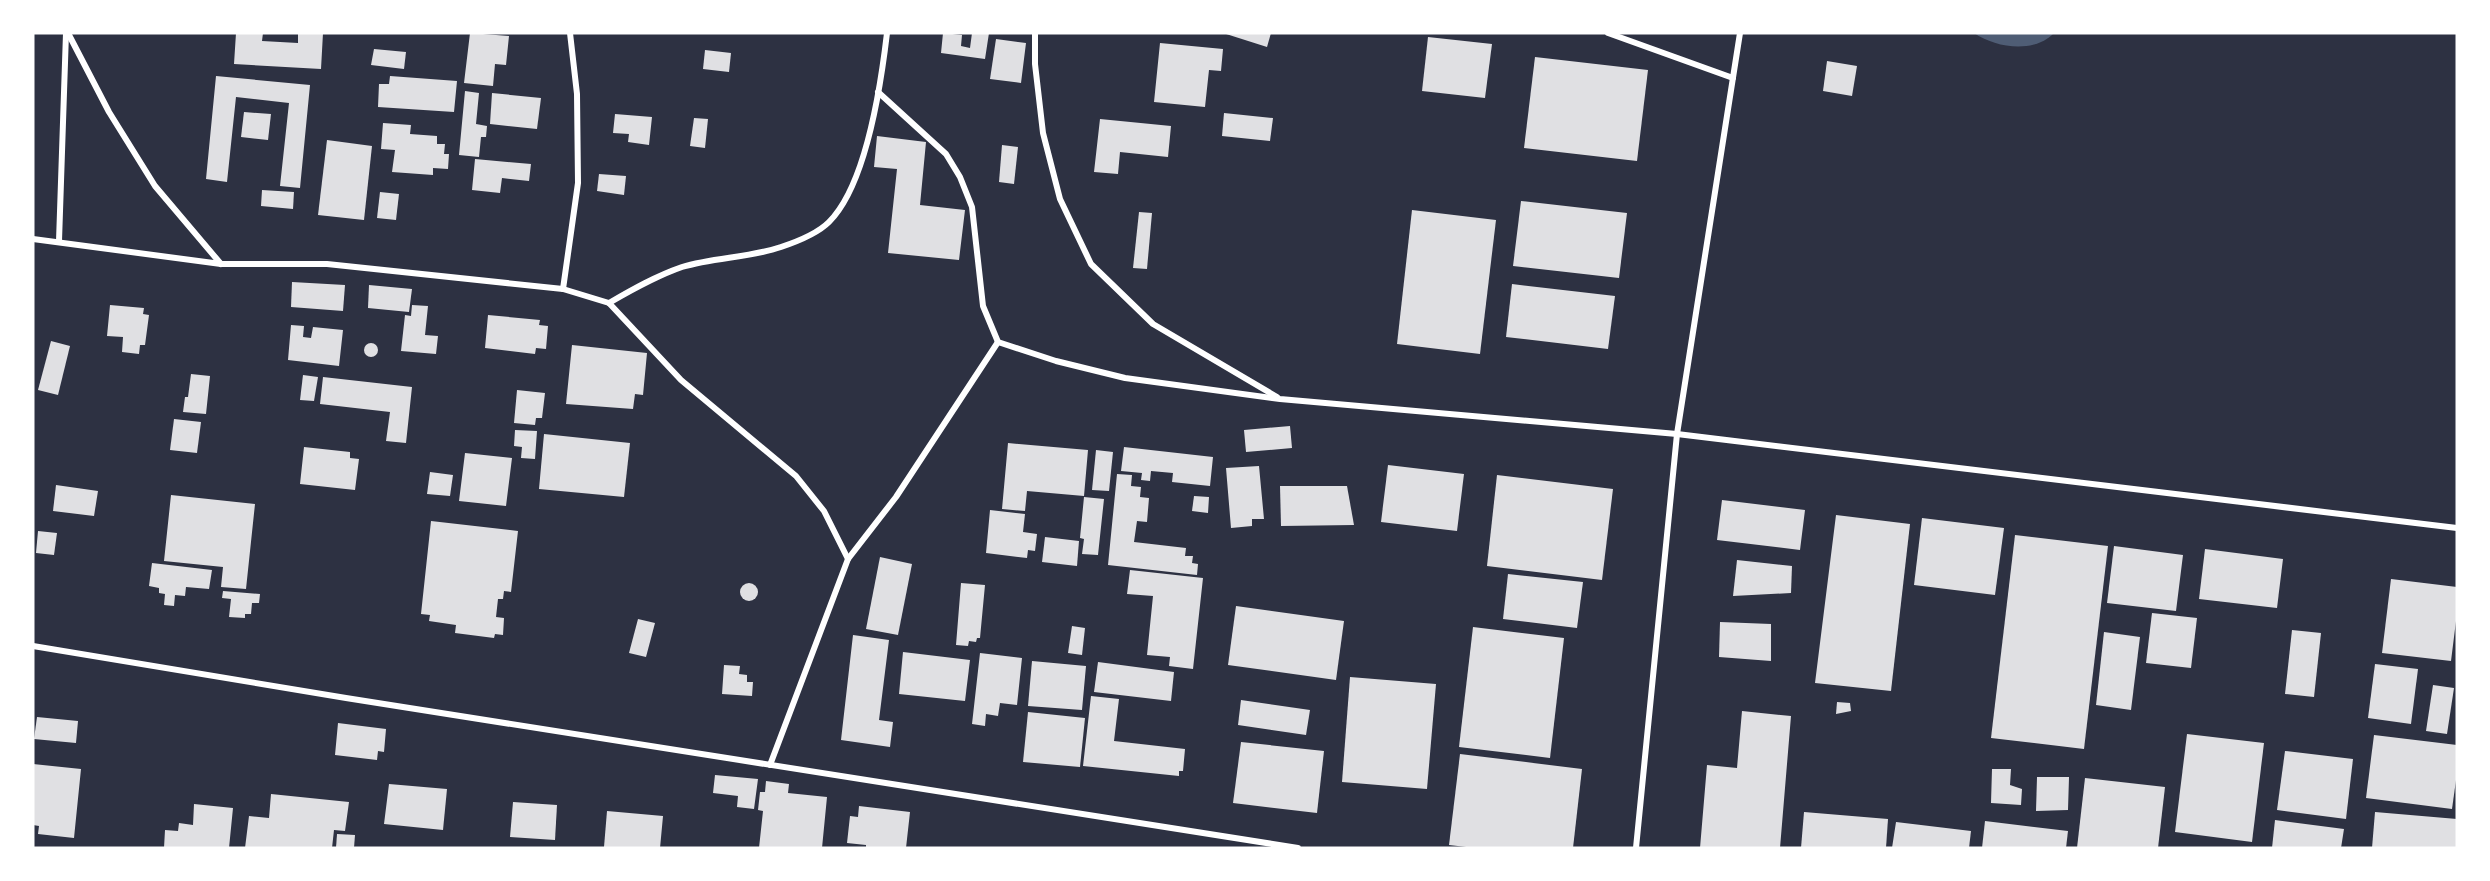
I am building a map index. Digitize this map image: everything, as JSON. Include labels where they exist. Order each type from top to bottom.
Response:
[{"type":"street","points":[[58,241],[67,33]]},
{"type":"street","points":[[67,33],[109,112],[154,186],[221,264]]},
{"type":"street","points":[[563,289],[578,183],[578,94],[570,33]]},
{"type":"street","points":[[609,303],[650,280],[684,267],[779,248],[828,224],[844,203],[869,138],[887,33]]},
{"type":"street","points":[[1035,33],[1035,64],[1043,133],[1060,199],[1090,264],[1153,324],[1280,399]]},
{"type":"street","points":[[1608,33],[1733,78]]},
{"type":"street","points":[[1636,848],[1677,434],[1740,33]]},
{"type":"street","points":[[878,92],[946,154],[960,177],[972,207],[984,306],[998,342]]},
{"type":"street","points":[[33,239],[221,264],[327,264],[563,289],[609,303],[681,380],[795,476],[824,511],[848,559]]},
{"type":"street","points":[[998,342],[1056,361],[1125,378],[1280,399],[1677,434],[2457,528]]},
{"type":"street","points":[[770,765],[848,559],[896,496],[998,342]]},
{"type":"street","points":[[33,646],[1299,848]]},
{"type":"water","points":[[1974,33],[2054,33],[2046,40],[2036,44],[2015,46],[1993,42]]},
{"type":"building","points":[[236,33],[263,33],[262,41],[298,43],[298,33],[323,33],[321,69],[234,64]]},
{"type":"building","points":[[470,33],[509,36],[506,65],[495,64],[493,86],[464,83]]},
{"type":"building","points":[[943,33],[962,35],[961,46],[970,48],[972,33],[989,33],[985,59],[941,53]]},
{"type":"building","points":[[1223,33],[1271,33],[1267,47]]},
{"type":"building","points":[[1428,37],[1492,44],[1485,98],[1422,91]]},
{"type":"building","points":[[996,39],[1026,43],[1021,83],[990,79]]},
{"type":"building","points":[[1160,43],[1223,49],[1221,71],[1209,70],[1205,107],[1154,102]]},
{"type":"building","points":[[374,49],[406,52],[404,69],[371,65]]},
{"type":"building","points":[[705,50],[731,53],[729,72],[703,69]]},
{"type":"building","points":[[1535,57],[1648,70],[1637,161],[1524,148]]},
{"type":"building","points":[[1827,61],[1857,66],[1852,96],[1823,91]]},
{"type":"building","points":[[216,76],[310,85],[300,188],[280,186],[289,103],[236,97],[227,182],[206,179]]},
{"type":"building","points":[[390,76],[457,81],[454,112],[378,107],[379,84],[389,84]]},
{"type":"building","points":[[465,91],[479,93],[476,124],[487,126],[486,137],[481,137],[479,157],[459,155]]},
{"type":"building","points":[[492,93],[541,98],[537,129],[490,124]]},
{"type":"building","points":[[244,112],[271,114],[268,140],[241,137]]},
{"type":"building","points":[[1224,113],[1273,118],[1270,141],[1222,136]]},
{"type":"building","points":[[615,114],[652,117],[649,145],[628,142],[629,134],[613,133]]},
{"type":"building","points":[[694,118],[708,119],[705,148],[690,146]]},
{"type":"building","points":[[1100,119],[1171,126],[1168,157],[1120,152],[1118,174],[1094,172]]},
{"type":"building","points":[[383,123],[411,125],[410,134],[437,136],[437,144],[445,144],[444,154],[449,154],[448,169],[433,168],[433,175],[392,172],[395,150],[381,149]]},
{"type":"building","points":[[877,136],[926,142],[920,205],[965,210],[959,260],[888,253],[897,169],[874,167]]},
{"type":"building","points":[[327,140],[372,146],[364,220],[318,215]]},
{"type":"building","points":[[1002,145],[1018,147],[1014,184],[999,182]]},
{"type":"building","points":[[475,159],[531,164],[529,181],[502,178],[500,193],[472,190]]},
{"type":"building","points":[[599,174],[626,176],[624,195],[597,191]]},
{"type":"building","points":[[262,190],[294,192],[293,209],[261,206]]},
{"type":"building","points":[[380,192],[399,194],[396,220],[377,218]]},
{"type":"building","points":[[1521,201],[1627,213],[1619,278],[1513,266]]},
{"type":"building","points":[[1412,210],[1496,220],[1480,354],[1397,344]]},
{"type":"building","points":[[1139,212],[1152,213],[1147,269],[1133,268]]},
{"type":"building","points":[[292,282],[345,285],[343,311],[291,307]]},
{"type":"building","points":[[1512,284],[1615,296],[1608,349],[1506,337]]},
{"type":"building","points":[[369,285],[412,289],[409,312],[368,308]]},
{"type":"building","points":[[110,305],[144,308],[143,314],[149,315],[145,345],[140,345],[139,354],[122,352],[123,337],[107,336]]},
{"type":"building","points":[[412,305],[428,306],[425,335],[438,336],[436,354],[401,351],[405,315],[411,316]]},
{"type":"building","points":[[488,315],[540,320],[539,325],[548,326],[546,349],[536,348],[535,354],[485,348]]},
{"type":"building","points":[[291,325],[304,326],[303,337],[311,338],[313,327],[343,330],[339,366],[288,360]]},
{"type":"building","points":[[51,341],[70,346],[58,395],[38,390]]},
{"type":"building","points":[[371,343],[376,345],[378,350],[376,355],[371,357],[366,355],[364,350],[366,345]]},
{"type":"building","points":[[572,345],[647,353],[643,395],[635,394],[633,409],[566,404]]},
{"type":"building","points":[[191,374],[210,376],[206,414],[183,412],[185,397],[188,397]]},
{"type":"building","points":[[303,375],[318,377],[314,401],[300,400]]},
{"type":"building","points":[[323,377],[412,387],[406,443],[386,441],[390,412],[320,404]]},
{"type":"building","points":[[517,390],[545,393],[542,418],[536,418],[535,425],[514,423]]},
{"type":"building","points":[[174,419],[201,422],[197,453],[170,450]]},
{"type":"building","points":[[1290,426],[1292,448],[1246,452],[1244,430]]},
{"type":"building","points":[[515,430],[537,431],[535,459],[521,458],[522,447],[514,446]]},
{"type":"building","points":[[544,434],[630,443],[624,497],[539,489]]},
{"type":"building","points":[[1008,443],[1088,450],[1084,496],[1027,491],[1025,511],[1002,509]]},
{"type":"building","points":[[304,447],[350,452],[350,458],[359,459],[355,490],[300,484]]},
{"type":"building","points":[[1124,447],[1213,457],[1210,486],[1172,482],[1173,473],[1151,471],[1150,481],[1141,480],[1142,473],[1121,471]]},
{"type":"building","points":[[1096,450],[1113,452],[1109,491],[1092,490]]},
{"type":"building","points":[[465,453],[512,458],[506,506],[459,501]]},
{"type":"building","points":[[1388,465],[1464,474],[1457,531],[1381,522]]},
{"type":"building","points":[[1259,466],[1264,519],[1252,519],[1252,526],[1231,528],[1226,468]]},
{"type":"building","points":[[430,472],[453,475],[450,496],[427,494]]},
{"type":"building","points":[[1117,474],[1132,475],[1131,486],[1141,487],[1140,497],[1149,498],[1147,522],[1137,521],[1134,542],[1186,548],[1185,556],[1193,556],[1192,563],[1198,564],[1197,575],[1108,565]]},
{"type":"building","points":[[1497,475],[1613,489],[1602,580],[1487,566]]},
{"type":"building","points":[[56,485],[98,491],[94,516],[53,511]]},
{"type":"building","points":[[1280,486],[1347,486],[1354,525],[1281,526]]},
{"type":"building","points":[[171,495],[255,504],[246,589],[221,587],[223,567],[164,561]]},
{"type":"building","points":[[1194,496],[1209,497],[1208,513],[1192,511]]},
{"type":"building","points":[[1084,497],[1104,499],[1098,555],[1082,554],[1084,539],[1080,538]]},
{"type":"building","points":[[1722,500],[1805,510],[1800,550],[1717,540]]},
{"type":"building","points":[[990,510],[1025,514],[1023,532],[1037,534],[1035,551],[1028,550],[1027,558],[986,553]]},
{"type":"building","points":[[1836,515],[1910,524],[1891,691],[1815,683]]},
{"type":"building","points":[[1922,518],[2004,528],[1995,595],[1914,585]]},
{"type":"building","points":[[431,521],[518,531],[511,592],[504,591],[503,599],[498,599],[496,617],[504,618],[503,635],[495,634],[494,638],[455,633],[456,625],[429,621],[430,615],[421,614]]},
{"type":"building","points":[[38,531],[57,533],[54,555],[36,553]]},
{"type":"building","points":[[2015,535],[2108,546],[2084,749],[1991,738]]},
{"type":"building","points":[[1045,537],[1079,541],[1077,566],[1042,562]]},
{"type":"building","points":[[2114,546],[2183,555],[2176,611],[2107,603]]},
{"type":"building","points":[[2205,549],[2283,559],[2277,608],[2199,599]]},
{"type":"building","points":[[880,557],[912,564],[898,635],[866,629]]},
{"type":"building","points":[[1737,560],[1792,566],[1791,593],[1733,596]]},
{"type":"building","points":[[152,563],[212,570],[209,589],[186,587],[185,596],[175,595],[174,606],[164,605],[165,594],[159,593],[159,588],[149,586]]},
{"type":"building","points":[[1130,570],[1203,578],[1193,669],[1169,666],[1170,657],[1147,655],[1153,596],[1127,594]]},
{"type":"building","points":[[1508,574],[1583,582],[1577,628],[1503,619]]},
{"type":"building","points":[[2391,579],[2457,587],[2457,613],[2451,661],[2382,653]]},
{"type":"building","points":[[745,583],[753,583],[758,588],[756,599],[745,601],[740,596],[740,588]]},
{"type":"building","points":[[961,583],[985,585],[980,638],[977,638],[976,642],[969,641],[968,646],[956,645]]},
{"type":"building","points":[[223,591],[260,594],[259,603],[252,603],[251,614],[245,614],[245,618],[229,617],[231,599],[222,598]]},
{"type":"building","points":[[1236,606],[1344,621],[1336,680],[1228,665]]},
{"type":"building","points":[[2152,613],[2197,618],[2191,668],[2146,663]]},
{"type":"building","points":[[638,619],[655,623],[646,657],[629,653]]},
{"type":"building","points":[[1720,622],[1771,624],[1771,661],[1719,657]]},
{"type":"building","points":[[1072,626],[1085,628],[1082,655],[1068,653]]},
{"type":"building","points":[[1473,627],[1564,638],[1550,758],[1459,747]]},
{"type":"building","points":[[2292,630],[2321,633],[2314,697],[2285,694]]},
{"type":"building","points":[[2104,632],[2140,637],[2131,710],[2096,705]]},
{"type":"building","points":[[853,635],[889,640],[879,720],[893,722],[890,747],[841,740]]},
{"type":"building","points":[[903,652],[970,660],[965,701],[899,694]]},
{"type":"building","points":[[980,653],[1022,658],[1017,705],[1000,703],[998,716],[986,714],[985,726],[972,724]]},
{"type":"building","points":[[1032,661],[1086,666],[1082,710],[1028,706]]},
{"type":"building","points":[[1098,662],[1174,672],[1171,701],[1094,692]]},
{"type":"building","points":[[2375,664],[2418,669],[2411,724],[2368,718]]},
{"type":"building","points":[[724,665],[740,666],[739,674],[747,675],[747,682],[753,682],[752,696],[722,694]]},
{"type":"building","points":[[1350,677],[1436,684],[1427,789],[1342,782]]},
{"type":"building","points":[[2433,685],[2454,688],[2447,734],[2426,731]]},
{"type":"building","points":[[1091,696],[1119,699],[1114,741],[1185,749],[1183,771],[1179,771],[1179,776],[1083,766]]},
{"type":"building","points":[[1241,700],[1310,710],[1306,735],[1238,725]]},
{"type":"building","points":[[1837,702],[1850,703],[1851,711],[1836,714]]},
{"type":"building","points":[[1742,711],[1791,716],[1780,848],[1700,848],[1707,765],[1737,768]]},
{"type":"building","points":[[1028,712],[1085,718],[1080,767],[1023,762]]},
{"type":"building","points":[[37,717],[78,721],[76,743],[34,739]]},
{"type":"building","points":[[338,723],[386,729],[384,752],[378,751],[377,760],[335,755]]},
{"type":"building","points":[[2187,734],[2264,743],[2252,842],[2175,832]]},
{"type":"building","points":[[2374,735],[2457,745],[2457,773],[2452,809],[2366,798]]},
{"type":"building","points":[[1241,742],[1324,751],[1317,813],[1233,803]]},
{"type":"building","points":[[2285,751],[2353,759],[2346,819],[2277,810]]},
{"type":"building","points":[[1460,754],[1582,769],[1573,848],[1475,848],[1449,845]]},
{"type":"building","points":[[33,764],[81,769],[74,838],[38,834],[39,826],[33,825]]},
{"type":"building","points":[[1992,769],[2011,769],[2010,785],[2022,789],[2021,805],[1991,803]]},
{"type":"building","points":[[715,775],[758,779],[754,809],[737,807],[738,796],[713,793]]},
{"type":"building","points":[[2037,777],[2069,777],[2068,810],[2036,811]]},
{"type":"building","points":[[2085,778],[2165,787],[2158,848],[2077,848]]},
{"type":"building","points":[[766,781],[789,784],[788,793],[827,797],[822,848],[759,848],[763,811],[758,810],[760,792],[765,792]]},
{"type":"building","points":[[389,784],[447,789],[443,830],[384,824]]},
{"type":"building","points":[[271,794],[349,802],[345,831],[334,830],[332,848],[245,848],[249,816],[269,818]]},
{"type":"building","points":[[513,802],[557,805],[555,840],[510,837]]},
{"type":"building","points":[[194,804],[233,808],[229,848],[164,848],[165,830],[178,831],[179,823],[193,825]]},
{"type":"building","points":[[859,806],[910,812],[906,848],[866,848],[866,845],[847,843],[850,816],[858,817]]},
{"type":"building","points":[[607,811],[663,816],[660,848],[604,847]]},
{"type":"building","points":[[1804,812],[1888,819],[1886,848],[1801,848]]},
{"type":"building","points":[[2375,812],[2457,819],[2456,848],[2372,848]]},
{"type":"building","points":[[2275,820],[2344,829],[2341,848],[2272,848]]},
{"type":"building","points":[[1985,821],[2068,831],[2066,848],[1982,848]]},
{"type":"building","points":[[1896,822],[1971,831],[1969,848],[1892,848]]},
{"type":"building","points":[[337,834],[355,835],[354,848],[336,848]]}]
